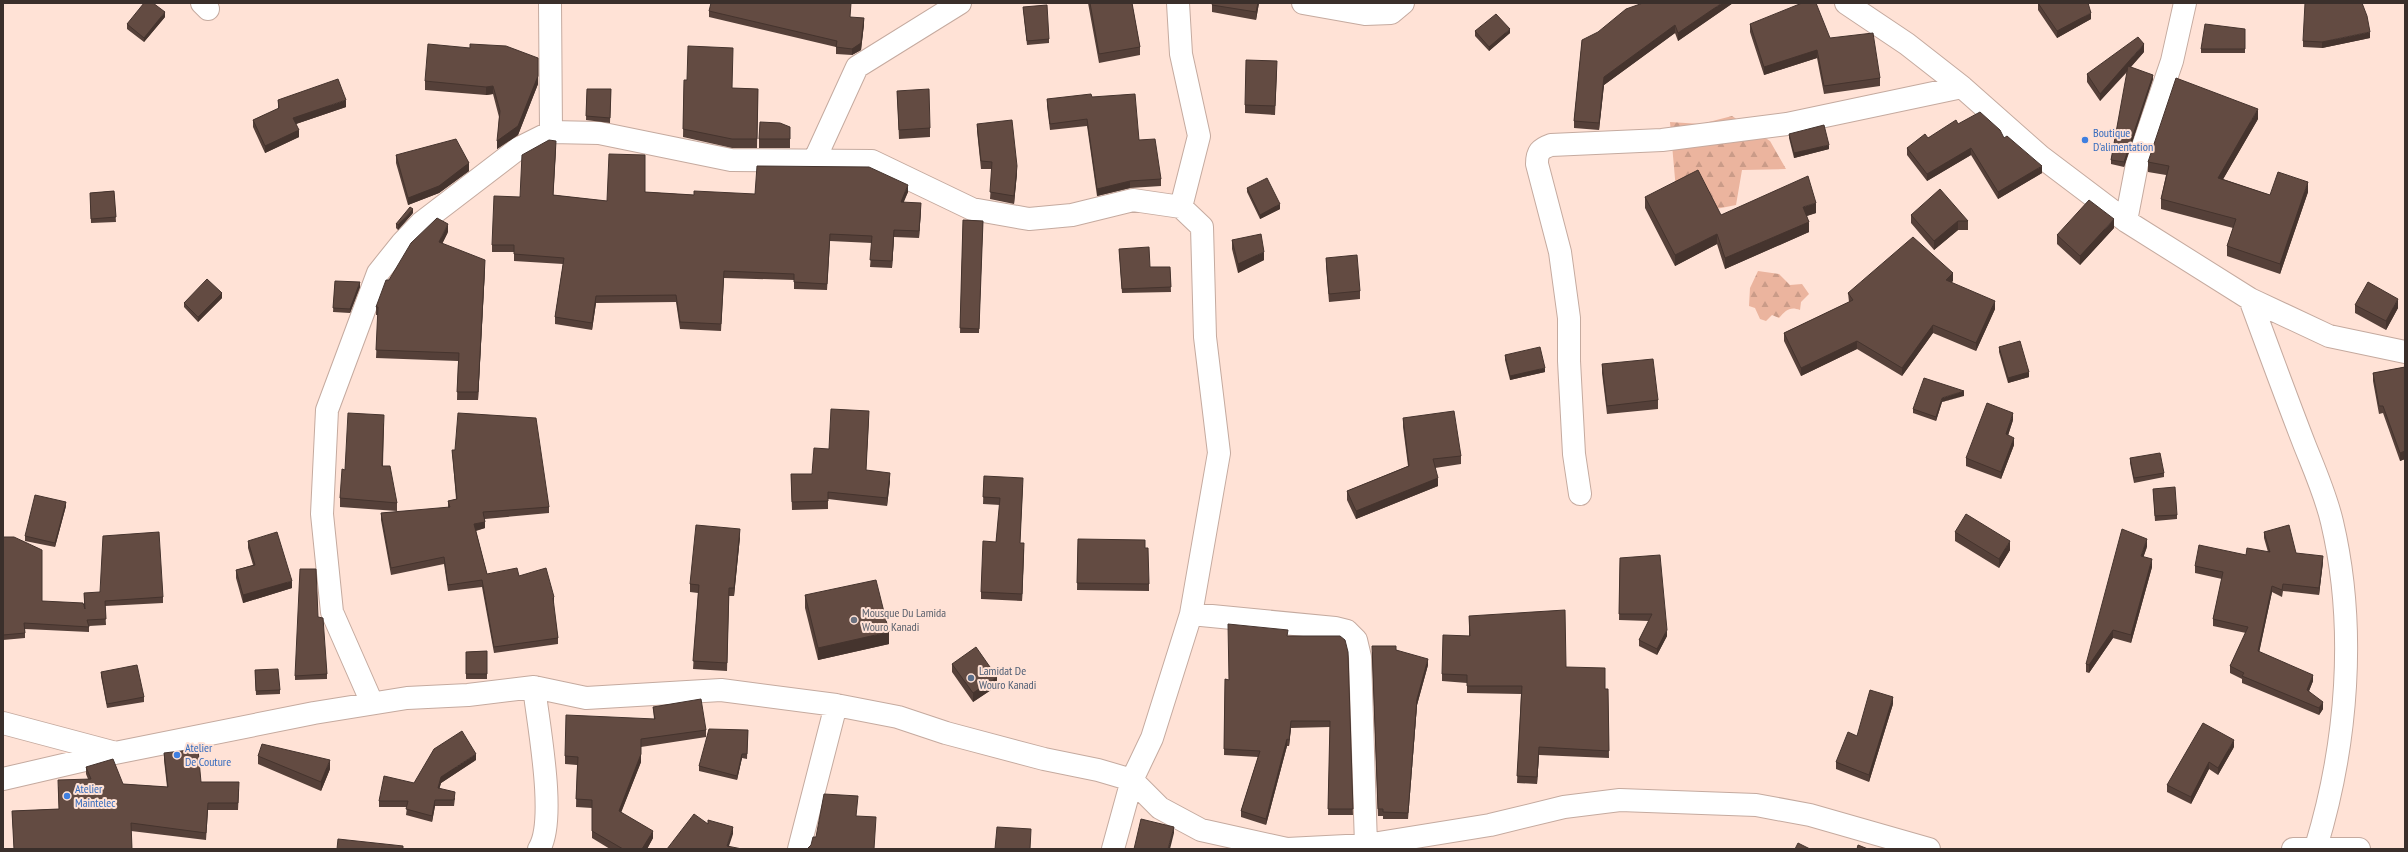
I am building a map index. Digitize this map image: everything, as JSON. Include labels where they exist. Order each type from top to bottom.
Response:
[{"type":"street","points":[[550,3],[551,132]]},
{"type":"street","points":[[814,161],[857,67],[960,3]]},
{"type":"street","points":[[1178,3],[1181,54],[1199,136],[1181,207]]},
{"type":"street","points":[[1303,3],[1365,14],[1391,13],[1403,3]]},
{"type":"street","points":[[1846,3],[1908,44],[1962,87],[2040,156],[2126,221],[2250,299],[2329,336],[2405,352]]},
{"type":"street","points":[[2126,221],[2137,164],[2172,61],[2184,3]]},
{"type":"street","points":[[1580,494],[1574,454],[1569,361],[1569,318],[1560,252],[1537,164],[1537,154],[1541,148],[1551,145],[1662,140],[1787,124],[1962,87]]},
{"type":"street","points":[[372,703],[332,612],[322,514],[327,410],[378,273],[402,243],[421,223],[519,148],[551,132],[600,133],[731,160],[872,161],[972,209],[1029,219],[1072,215],[1133,200],[1181,207],[1202,227],[1206,337],[1219,453],[1191,614],[1152,738],[1132,780],[1113,849]]},
{"type":"street","points":[[2250,299],[2319,482],[2332,522],[2343,581],[2346,635],[2340,748],[2329,805],[2316,848]]},
{"type":"street","points":[[1191,614],[1335,628],[1347,631],[1356,640],[1360,657],[1363,692],[1366,845]]},
{"type":"street","points":[[534,687],[547,795],[544,842],[539,849]]},
{"type":"street","points":[[3,779],[115,753],[372,703],[407,698],[468,695],[534,687],[586,698],[721,690],[836,705],[898,717],[946,733],[1132,780],[1160,808],[1201,830],[1287,849],[1366,845],[1490,825],[1564,807],[1627,800],[1756,805],[1810,815],[1929,849]]},
{"type":"street","points":[[799,849],[836,705]]},
{"type":"street","points":[[3,723],[115,753]]},
{"type":"street","points":[[2293,849],[2359,849]]},
{"type":"green space","points":[[1732,116],[1770,141],[1786,169],[1742,170],[1736,205],[1706,211],[1676,190],[1670,122],[1701,124]]},
{"type":"green space","points":[[1758,271],[1779,274],[1790,285],[1802,284],[1809,294],[1801,302],[1800,310],[1793,308],[1786,311],[1779,318],[1772,315],[1766,321],[1760,319],[1755,308],[1749,306],[1750,288]]},
{"type":"building","points":[[144,3],[153,3],[165,12],[144,38],[127,24]]},
{"type":"building","points":[[711,3],[851,3],[850,17],[864,18],[861,43],[852,49],[836,47],[837,41],[709,11]]},
{"type":"building","points":[[1090,3],[1132,3],[1140,47],[1099,54]]},
{"type":"building","points":[[1213,3],[1258,3],[1256,12],[1212,5]]},
{"type":"building","points":[[1643,3],[1722,3],[1678,33],[1675,25],[1604,77],[1599,123],[1574,121],[1582,40],[1598,32],[1626,9]]},
{"type":"building","points":[[1802,3],[1816,3],[1830,38],[1873,33],[1880,78],[1824,86],[1817,50],[1764,67],[1750,24]]},
{"type":"building","points":[[2038,3],[2088,3],[2091,13],[2057,31]]},
{"type":"building","points":[[2305,3],[2362,3],[2367,16],[2370,32],[2322,42],[2303,41]]},
{"type":"building","points":[[1047,5],[1049,39],[1027,41],[1023,7]]},
{"type":"building","points":[[1496,14],[1510,29],[1489,47],[1475,31]]},
{"type":"building","points":[[2205,24],[2245,29],[2245,49],[2201,49]]},
{"type":"building","points":[[2138,37],[2144,44],[2100,94],[2087,74]]},
{"type":"building","points":[[428,44],[470,48],[470,44],[506,46],[538,58],[538,76],[518,126],[497,141],[500,111],[493,86],[486,87],[425,81]]},
{"type":"building","points":[[688,46],[733,48],[732,88],[758,89],[757,139],[732,139],[683,129],[684,80],[687,80]]},
{"type":"building","points":[[1246,60],[1277,61],[1275,106],[1245,105]]},
{"type":"building","points":[[2128,66],[2153,75],[2124,162],[2111,160]]},
{"type":"building","points":[[2176,78],[2258,109],[2218,178],[2270,195],[2278,172],[2308,182],[2280,264],[2227,246],[2236,219],[2161,199],[2169,166],[2148,162]]},
{"type":"building","points":[[338,79],[346,100],[293,118],[299,130],[265,146],[253,120],[279,108],[278,100]]},
{"type":"building","points":[[587,89],[611,89],[610,118],[586,116]]},
{"type":"building","points":[[929,89],[930,128],[899,130],[897,91]]},
{"type":"building","points":[[1091,94],[1092,97],[1135,94],[1139,140],[1155,139],[1161,179],[1130,181],[1097,189],[1087,119],[1050,124],[1047,99]]},
{"type":"building","points":[[1980,112],[2000,130],[2004,138],[2007,136],[2042,166],[1998,192],[1971,148],[1927,174],[1907,148],[1925,134],[1928,138],[1956,120],[1958,124]]},
{"type":"building","points":[[1012,120],[1017,166],[1014,196],[990,192],[992,162],[981,161],[977,124]]},
{"type":"building","points":[[760,122],[780,123],[790,127],[790,139],[759,139]]},
{"type":"building","points":[[1824,125],[1829,145],[1794,153],[1789,134]]},
{"type":"building","points":[[456,139],[469,163],[439,186],[408,198],[396,155]]},
{"type":"building","points":[[549,140],[556,141],[553,195],[607,201],[609,154],[645,155],[645,192],[694,195],[694,191],[755,194],[757,166],[869,167],[908,185],[901,202],[921,203],[919,231],[894,230],[892,261],[870,260],[872,236],[830,234],[827,284],[794,282],[794,274],[724,271],[721,324],[680,322],[676,295],[596,296],[592,323],[555,317],[564,258],[514,254],[514,245],[492,245],[494,196],[520,197],[522,155]]},
{"type":"building","points":[[1698,170],[1721,215],[1808,176],[1816,203],[1803,207],[1809,222],[1725,258],[1717,234],[1675,255],[1645,197]]},
{"type":"building","points":[[1267,178],[1280,204],[1260,215],[1247,188]]},
{"type":"building","points":[[1940,189],[1968,221],[1958,221],[1934,241],[1911,215]]},
{"type":"building","points":[[114,191],[116,217],[91,219],[90,193]]},
{"type":"building","points":[[2089,200],[2114,219],[2080,256],[2057,235]]},
{"type":"building","points":[[410,207],[413,209],[398,225],[396,224]]},
{"type":"building","points":[[437,218],[448,224],[439,242],[485,260],[478,392],[457,392],[459,353],[376,350],[378,307],[376,307],[386,280],[389,280],[411,243]]},
{"type":"building","points":[[963,220],[983,221],[979,329],[960,328]]},
{"type":"building","points":[[1261,234],[1264,252],[1238,264],[1232,240]]},
{"type":"building","points":[[1913,237],[1953,273],[1946,280],[1995,301],[1976,343],[1933,325],[1902,368],[1857,341],[1801,368],[1784,333],[1853,300],[1848,293]]},
{"type":"building","points":[[1149,247],[1150,267],[1170,267],[1171,287],[1122,289],[1119,249]]},
{"type":"building","points":[[1357,255],[1360,291],[1329,294],[1326,258]]},
{"type":"building","points":[[207,279],[222,293],[198,317],[184,303]]},
{"type":"building","points":[[335,281],[360,282],[350,309],[333,308]]},
{"type":"building","points":[[2368,282],[2398,299],[2386,321],[2355,305]]},
{"type":"building","points":[[2020,341],[2029,372],[2008,378],[1999,347]]},
{"type":"building","points":[[1540,347],[1545,368],[1510,376],[1505,355]]},
{"type":"building","points":[[1653,359],[1658,400],[1607,406],[1602,364]]},
{"type":"building","points":[[2405,367],[2405,451],[2400,453],[2383,406],[2379,406],[2373,373]]},
{"type":"building","points":[[1924,378],[1964,391],[1942,398],[1936,417],[1913,409]]},
{"type":"building","points":[[1987,403],[2013,413],[2006,434],[2014,438],[2001,472],[1966,458]]},
{"type":"building","points":[[831,409],[869,411],[866,470],[890,473],[887,498],[828,492],[828,501],[792,502],[791,474],[812,474],[814,448],[829,449]]},
{"type":"building","points":[[1454,411],[1461,456],[1433,459],[1438,478],[1356,511],[1347,491],[1409,466],[1403,418]]},
{"type":"building","points":[[348,413],[384,415],[382,466],[390,466],[397,503],[340,498],[342,469],[345,470]]},
{"type":"building","points":[[458,413],[536,418],[549,507],[483,512],[485,522],[474,524],[487,574],[517,568],[519,576],[546,568],[554,597],[558,638],[494,647],[482,580],[448,585],[444,557],[391,568],[381,513],[450,507],[448,501],[457,499],[452,450],[455,450]]},
{"type":"building","points":[[2160,453],[2164,473],[2134,478],[2130,458]]},
{"type":"building","points":[[984,476],[1023,478],[1020,543],[1024,543],[1022,594],[981,592],[983,541],[996,542],[1000,498],[983,497]]},
{"type":"building","points":[[2175,487],[2177,515],[2155,516],[2153,489]]},
{"type":"building","points":[[35,495],[66,502],[55,543],[25,536]]},
{"type":"building","points":[[1966,514],[2010,541],[1999,559],[1955,532]]},
{"type":"building","points":[[696,525],[740,529],[734,588],[729,588],[727,663],[693,661],[699,585],[690,584]]},
{"type":"building","points":[[2289,525],[2296,553],[2323,556],[2319,588],[2283,584],[2282,590],[2272,586],[2258,651],[2313,675],[2307,690],[2323,702],[2319,708],[2242,676],[2244,673],[2230,666],[2248,627],[2213,619],[2223,572],[2195,566],[2199,545],[2246,555],[2247,548],[2270,552],[2264,532]]},
{"type":"building","points":[[2122,529],[2147,539],[2141,556],[2152,559],[2131,635],[2113,630],[2089,665],[2086,664]]},
{"type":"building","points":[[159,532],[163,597],[105,601],[106,619],[87,620],[89,627],[24,623],[25,633],[3,635],[3,537],[14,537],[42,550],[42,601],[83,603],[85,609],[84,593],[100,592],[103,536]]},
{"type":"building","points":[[277,532],[292,581],[243,595],[236,570],[255,565],[248,541]]},
{"type":"building","points":[[1078,539],[1145,540],[1145,548],[1148,548],[1149,584],[1077,583]]},
{"type":"building","points":[[1660,555],[1667,630],[1657,649],[1639,640],[1652,614],[1619,614],[1620,558]]},
{"type":"building","points":[[300,569],[316,569],[318,617],[323,618],[327,674],[295,676]]},
{"type":"building","points":[[876,580],[889,632],[818,648],[805,595]]},
{"type":"building","points":[[1565,610],[1566,667],[1605,668],[1605,689],[1608,689],[1609,751],[1539,747],[1537,777],[1517,776],[1522,686],[1467,686],[1467,675],[1442,674],[1443,635],[1470,636],[1469,616]]},
{"type":"building","points":[[1228,624],[1288,630],[1287,636],[1340,636],[1345,640],[1348,652],[1353,809],[1328,809],[1330,721],[1291,721],[1289,740],[1287,739],[1266,819],[1241,811],[1260,751],[1224,749],[1225,679],[1229,680]]},
{"type":"building","points":[[1372,646],[1396,646],[1396,650],[1428,659],[1417,699],[1408,813],[1383,812],[1383,809],[1378,809]]},
{"type":"building","points":[[976,647],[997,677],[973,693],[952,664]]},
{"type":"building","points":[[487,651],[487,674],[466,674],[466,652]]},
{"type":"building","points":[[137,665],[144,697],[107,704],[101,672]]},
{"type":"building","points":[[278,669],[280,690],[256,691],[255,670]]},
{"type":"building","points":[[1870,690],[1893,697],[1869,775],[1836,762],[1848,732],[1857,736]]},
{"type":"building","points":[[701,699],[706,730],[641,739],[641,754],[619,811],[653,831],[642,849],[623,849],[592,831],[592,800],[576,799],[578,757],[565,756],[566,715],[655,719],[653,707]]},
{"type":"building","points":[[2203,723],[2234,740],[2218,768],[2209,762],[2191,797],[2167,785]]},
{"type":"building","points":[[709,729],[748,730],[747,754],[742,754],[737,776],[699,766]]},
{"type":"building","points":[[462,731],[476,754],[441,777],[438,788],[455,792],[454,800],[435,800],[432,816],[406,809],[408,801],[379,801],[384,776],[414,783],[434,749]]},
{"type":"building","points":[[262,744],[330,760],[321,782],[258,756]]},
{"type":"building","points":[[198,749],[201,782],[239,782],[238,803],[208,803],[206,833],[131,823],[132,849],[14,849],[12,811],[59,809],[58,780],[91,779],[86,767],[113,759],[123,784],[168,787],[164,753]]},
{"type":"building","points":[[824,794],[858,796],[856,816],[876,817],[874,849],[807,849],[811,845],[813,837],[816,837]]},
{"type":"building","points":[[694,814],[708,824],[708,820],[733,827],[727,846],[742,849],[667,849]]},
{"type":"building","points":[[1141,819],[1174,827],[1168,849],[1134,849]]},
{"type":"building","points":[[997,827],[1031,829],[1030,849],[995,849]]},
{"type":"building","points":[[338,839],[403,846],[403,849],[337,849]]},
{"type":"building","points":[[1798,843],[1810,849],[1795,849]]},
{"type":"building","points":[[1858,845],[1868,849],[1857,849]]},
{"type":"place","name":"Boutique D'alimentation","points":[[2085,140]]},
{"type":"place","name":"Mousque Du Lamida Wouro Kanadi","points":[[854,620]]},
{"type":"place","name":"Lamidat De Wouro Kanadi","points":[[971,678]]},
{"type":"place","name":"Atelier De Couture","points":[[177,755]]},
{"type":"place","name":"Atelier Maintelec","points":[[67,796]]}]
